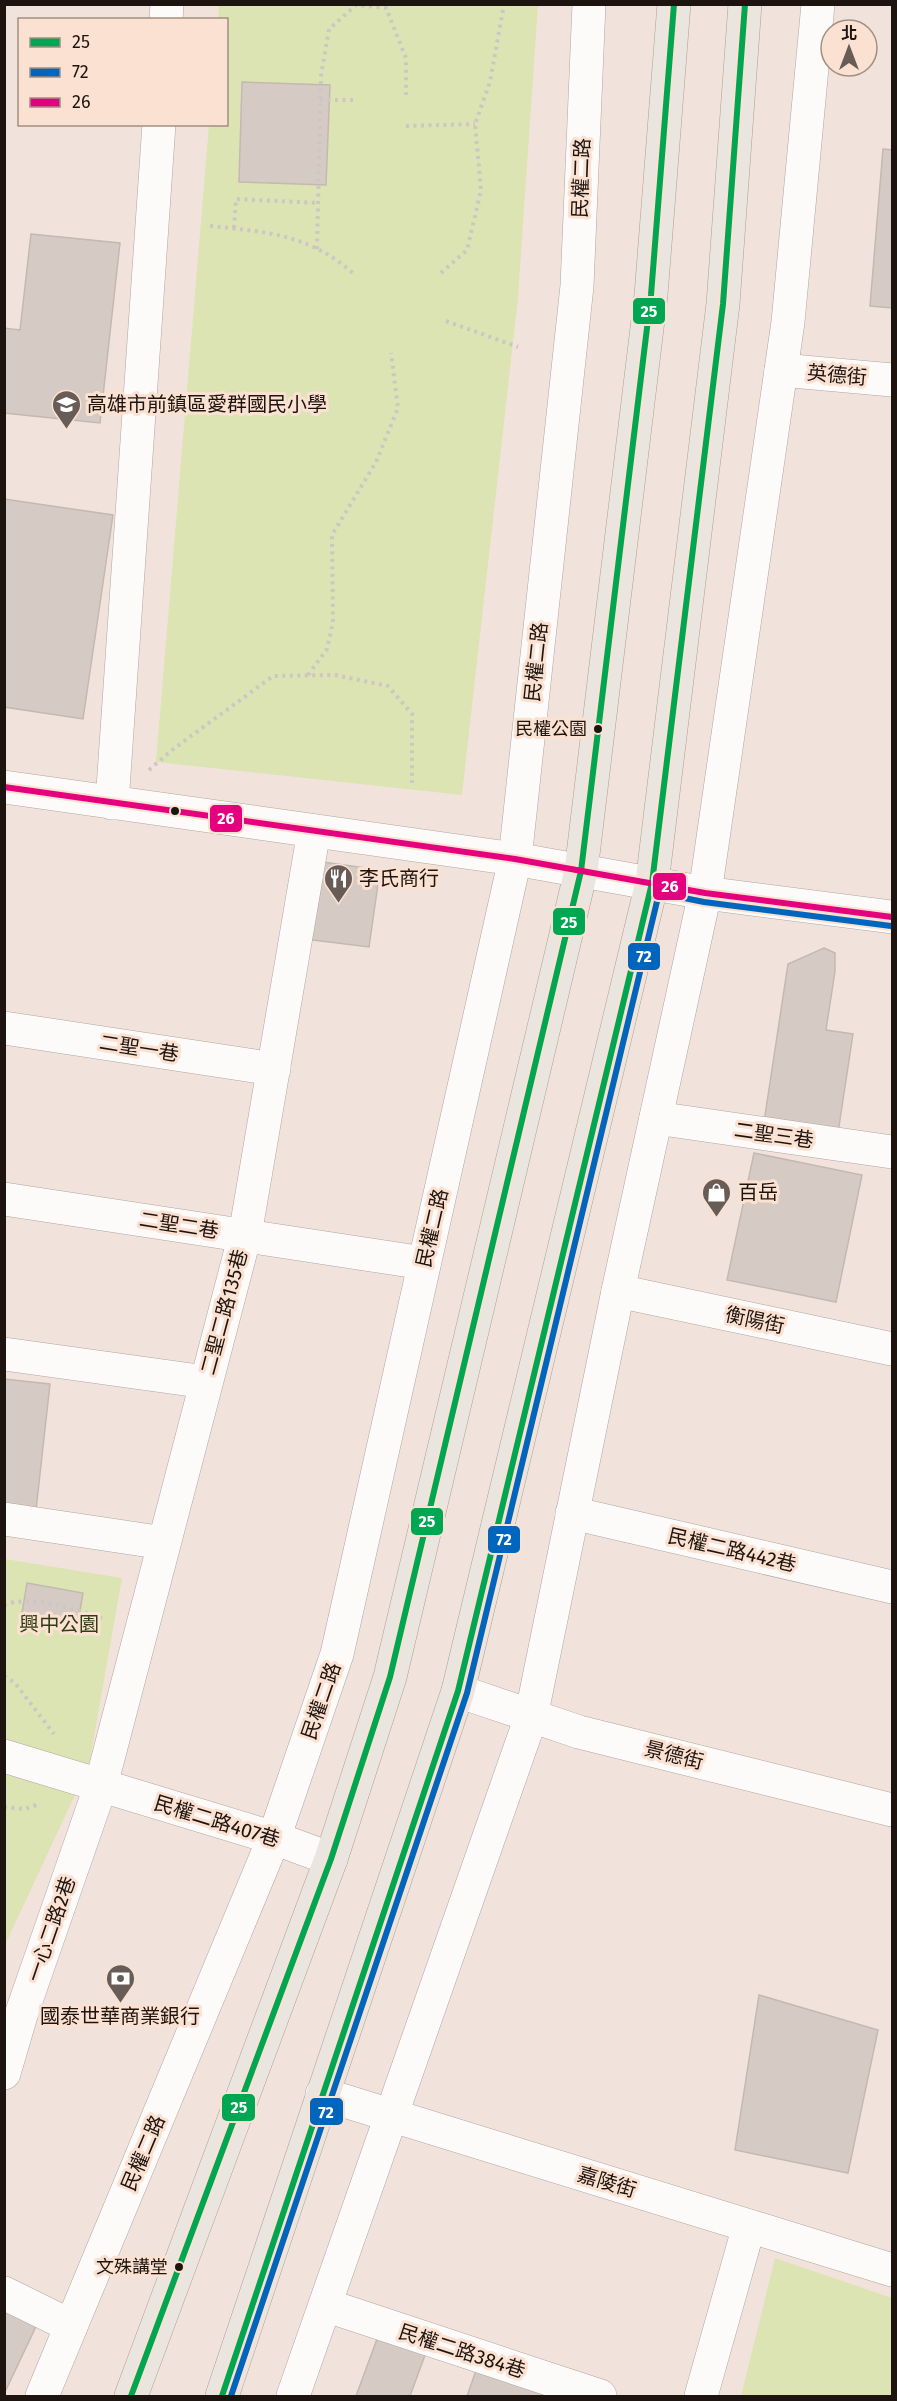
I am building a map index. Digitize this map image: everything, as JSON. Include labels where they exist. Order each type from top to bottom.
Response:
[{"type":"main road","points":[[131,2397],[331,1859],[390,1677],[581,871],[651,295],[674,4]]},
{"type":"main road","points":[[222,2397],[458,1690],[652,884],[723,304],[745,4]]},
{"type":"street","name":"民權二路","points":[[42,2397],[274,1838],[337,1654],[515,859],[577,286],[589,4]]},
{"type":"street","points":[[292,2397],[531,1717],[618,1291],[705,893],[781,370],[818,4]]},
{"type":"street","points":[[112,803],[159,126]]},
{"type":"street","name":"英德街","points":[[781,370],[892,380]]},
{"type":"street","points":[[4,787],[515,859],[705,893],[892,916]]},
{"type":"street","name":"二聖二路135巷","points":[[101,1785],[244,1235],[314,831]]},
{"type":"street","name":"二聖一巷","points":[[4,1028],[274,1069]]},
{"type":"street","name":"二聖三巷","points":[[656,1118],[892,1152]]},
{"type":"street","name":"二聖二巷","points":[[4,1198],[424,1263]]},
{"type":"street","name":"衡陽街","points":[[618,1291],[892,1349]]},
{"type":"street","points":[[4,1354],[206,1382]]},
{"type":"street","name":"民權二路442巷","points":[[572,1513],[892,1587]]},
{"type":"street","points":[[4,1520],[164,1543]]},
{"type":"street","name":"景德街","points":[[458,1690],[531,1717],[892,1810]]},
{"type":"street","name":"民權二路407巷","points":[[4,1756],[274,1838],[331,1859]]},
{"type":"street","name":"一心二路2巷","points":[[4,2073],[13,2011],[101,1785]]},
{"type":"street","name":"嘉陵街","points":[[322,2094],[892,2270]]},
{"type":"street","points":[[701,2397],[749,2226]]},
{"type":"street","points":[[4,2293],[72,2326]]},
{"type":"street","name":"民權二路384巷","points":[[325,2305],[600,2397]]},
{"type":"path","points":[[441,273],[467,250],[481,190],[475,124],[490,82],[504,4]]},
{"type":"path","points":[[317,249],[320,100],[329,29],[355,5],[386,8],[406,58],[406,95]]},
{"type":"path","points":[[320,100],[353,100]]},
{"type":"path","points":[[406,126],[475,124]]},
{"type":"path","points":[[234,228],[236,199],[319,203]]},
{"type":"path","points":[[210,226],[278,233],[333,255],[354,274]]},
{"type":"path","points":[[446,321],[518,347]]},
{"type":"path","points":[[307,675],[327,649],[333,622],[332,535],[376,462],[398,408],[391,353]]},
{"type":"path","points":[[172,750],[273,676],[335,675],[388,686],[412,714],[412,783]]},
{"type":"path","points":[[4,1605],[23,1601],[80,1609],[106,1620]]},
{"type":"path","points":[[4,1676],[15,1683],[57,1738]]},
{"type":"green space","name":"民權公園","points":[[219,5],[538,5],[518,298],[462,795],[156,762],[209,126],[228,126],[228,18],[218,18]]},
{"type":"green space","name":"興中公園","points":[[5,1559],[122,1578],[89,1765],[5,1945]]},
{"type":"green space","points":[[775,2258],[892,2298],[892,2396],[741,2396]]},
{"type":"building","points":[[242,82],[330,85],[326,185],[239,182]]},
{"type":"building","points":[[883,149],[892,150],[892,308],[870,306]]},
{"type":"building","points":[[31,234],[120,243],[100,423],[4,413],[4,328],[20,330]]},
{"type":"building","points":[[4,499],[113,515],[83,719],[4,707]]},
{"type":"building","name":"李氏商行","points":[[308,860],[380,870],[369,947],[297,938]]},
{"type":"building","points":[[824,948],[835,953],[835,971],[826,1030],[853,1034],[838,1133],[764,1122],[788,964]]},
{"type":"building","points":[[754,1153],[862,1175],[836,1302],[727,1280]]},
{"type":"building","points":[[4,1379],[50,1384],[36,1510],[4,1507]]},
{"type":"building","points":[[27,1583],[83,1593],[77,1628],[21,1619]]},
{"type":"building","points":[[759,1995],[878,2030],[848,2173],[735,2150]]},
{"type":"building","points":[[4,2302],[40,2318],[4,2394]]},
{"type":"building","points":[[380,2331],[428,2347],[410,2396],[356,2396]]},
{"type":"building","points":[[478,2365],[544,2388],[541,2396],[467,2396]]},
{"type":"transit line","name":"25","points":[[131,2396],[331,1859],[390,1677],[581,871],[651,295],[674,4]]},
{"type":"transit line","name":"25","points":[[222,2396],[458,1691],[652,883],[723,304],[745,4]]},
{"type":"transit line","name":"26","points":[[4,787],[515,859],[705,893],[892,917]]},
{"type":"transit line","name":"72","points":[[231,2396],[467,1693],[659,893],[704,902],[891,926]]},
{"type":"place","name":"高雄市前鎮區愛群國民小學","points":[[66,430]]},
{"type":"place","name":"民權公園","points":[[598,729]]},
{"type":"place","name":"李氏商行","points":[[338,904]]},
{"type":"place","name":"百岳","points":[[717,1218]]},
{"type":"place","name":"國泰世華商業銀行","points":[[120,2004]]},
{"type":"place","name":"文殊講堂","points":[[179,2267]]}]
